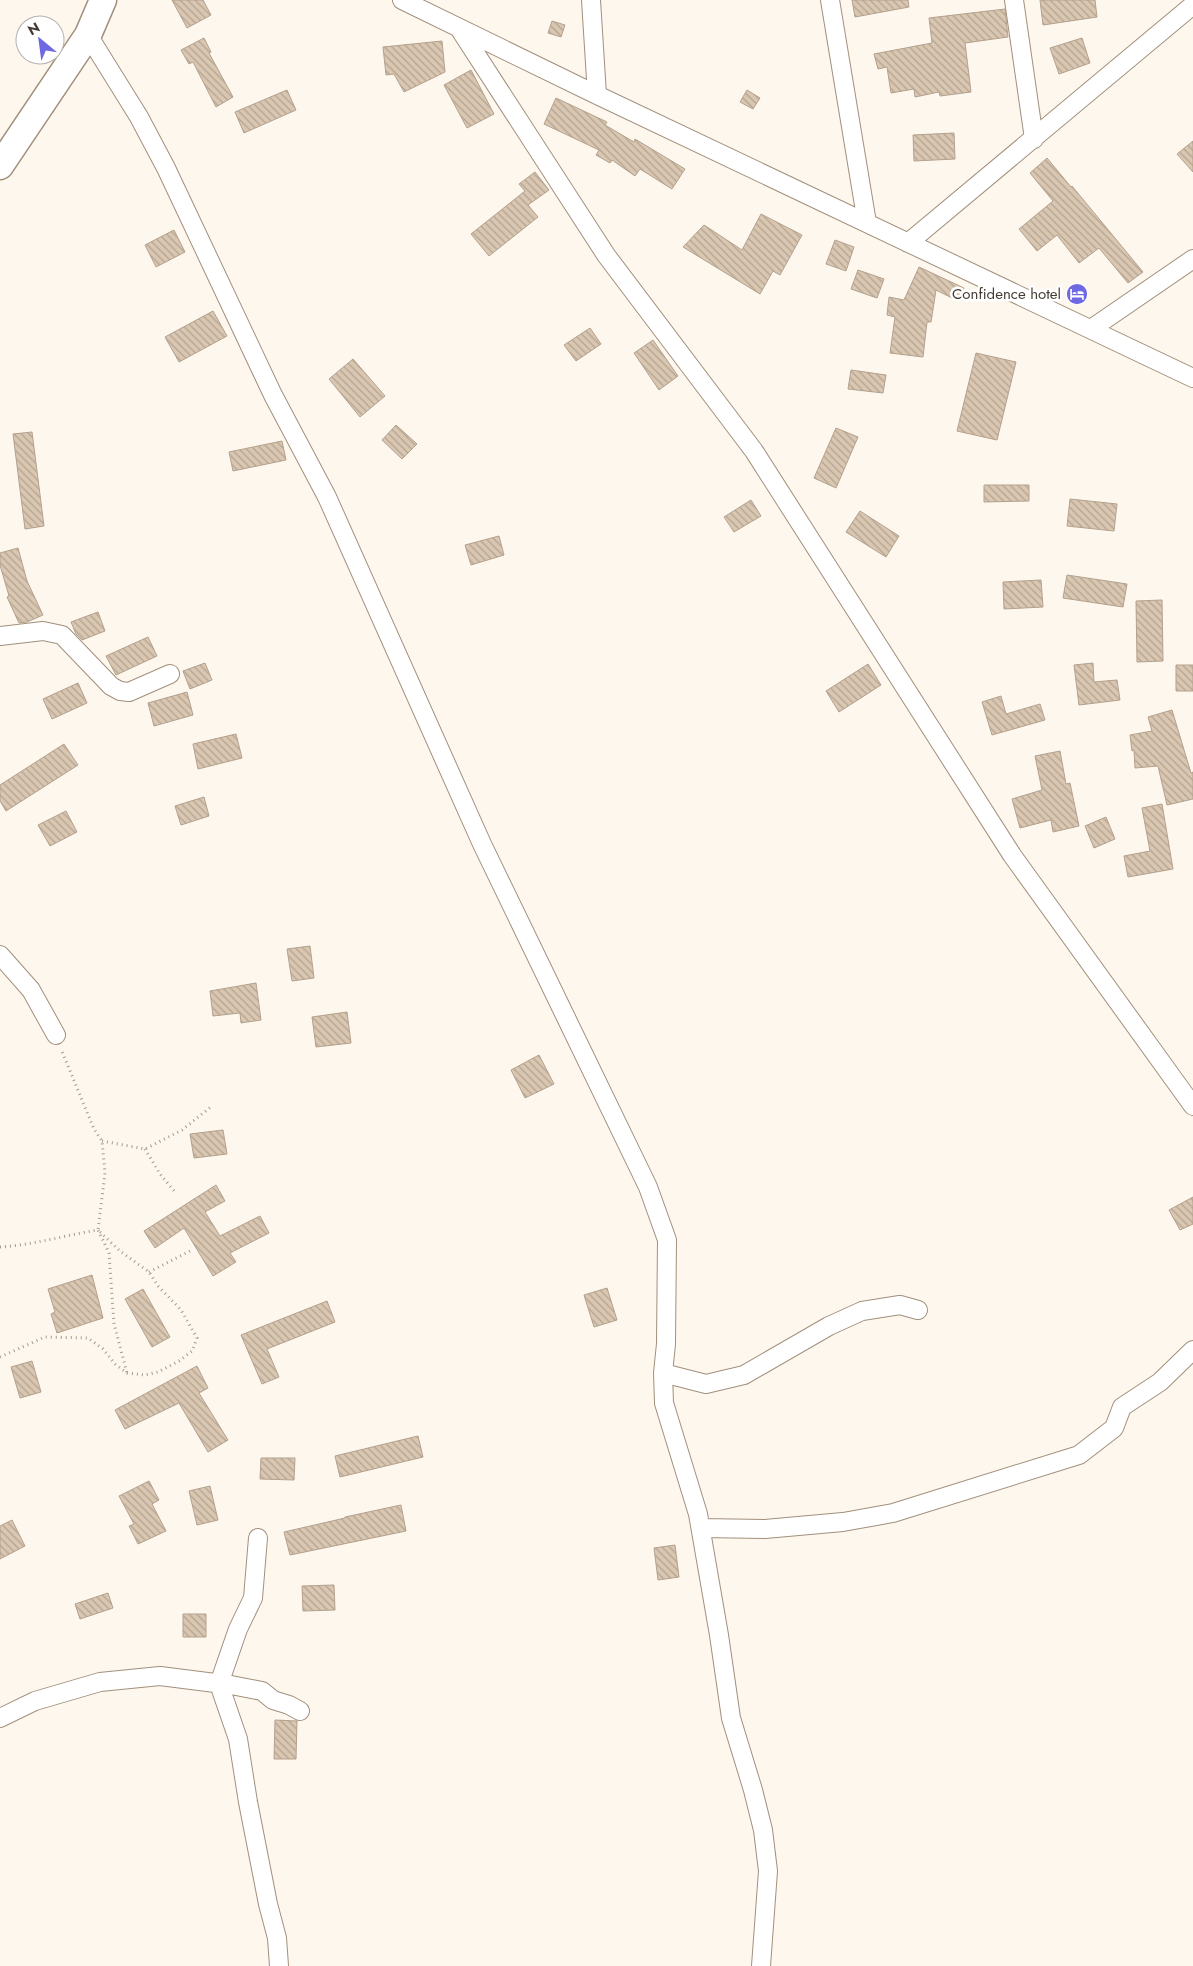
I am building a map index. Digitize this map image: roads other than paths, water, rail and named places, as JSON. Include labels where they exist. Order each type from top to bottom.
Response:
[{"type":"street","points":[[0,166],[88,35],[103,0]]},
{"type":"street","points":[[402,0],[597,95],[1193,378]]},
{"type":"street","points":[[591,0],[597,95]]},
{"type":"street","points":[[830,0],[868,224]]},
{"type":"street","points":[[1014,0],[1034,139]]},
{"type":"street","points":[[908,243],[1193,5]]},
{"type":"street","points":[[459,28],[606,255],[754,451],[1012,855],[1193,1106]]},
{"type":"street","points":[[88,35],[139,117],[166,168],[273,395],[327,497],[482,844],[648,1187],[666,1240],[664,1402],[701,1528],[720,1634],[731,1718],[763,1830],[768,1871],[761,1966]]},
{"type":"street","points":[[1091,329],[1193,259]]},
{"type":"street","points":[[0,636],[43,631],[62,635],[111,686],[120,691],[129,692],[170,674]]},
{"type":"street","points":[[0,955],[31,990],[56,1036]]},
{"type":"street","points":[[663,1374],[706,1384],[744,1375],[829,1326],[862,1311],[900,1305],[918,1310]]},
{"type":"street","points":[[701,1528],[775,1528],[844,1522],[893,1514],[1079,1455],[1114,1428],[1122,1407],[1160,1382],[1193,1350]]},
{"type":"street","points":[[258,1538],[253,1598],[238,1628],[220,1684],[238,1738],[268,1904],[277,1938],[280,1966]]},
{"type":"street","points":[[0,1718],[35,1701],[100,1682],[160,1676],[262,1691],[273,1700],[300,1711]]},
{"type":"place","name":"Confidence hotel","points":[[1077,294]]}]
